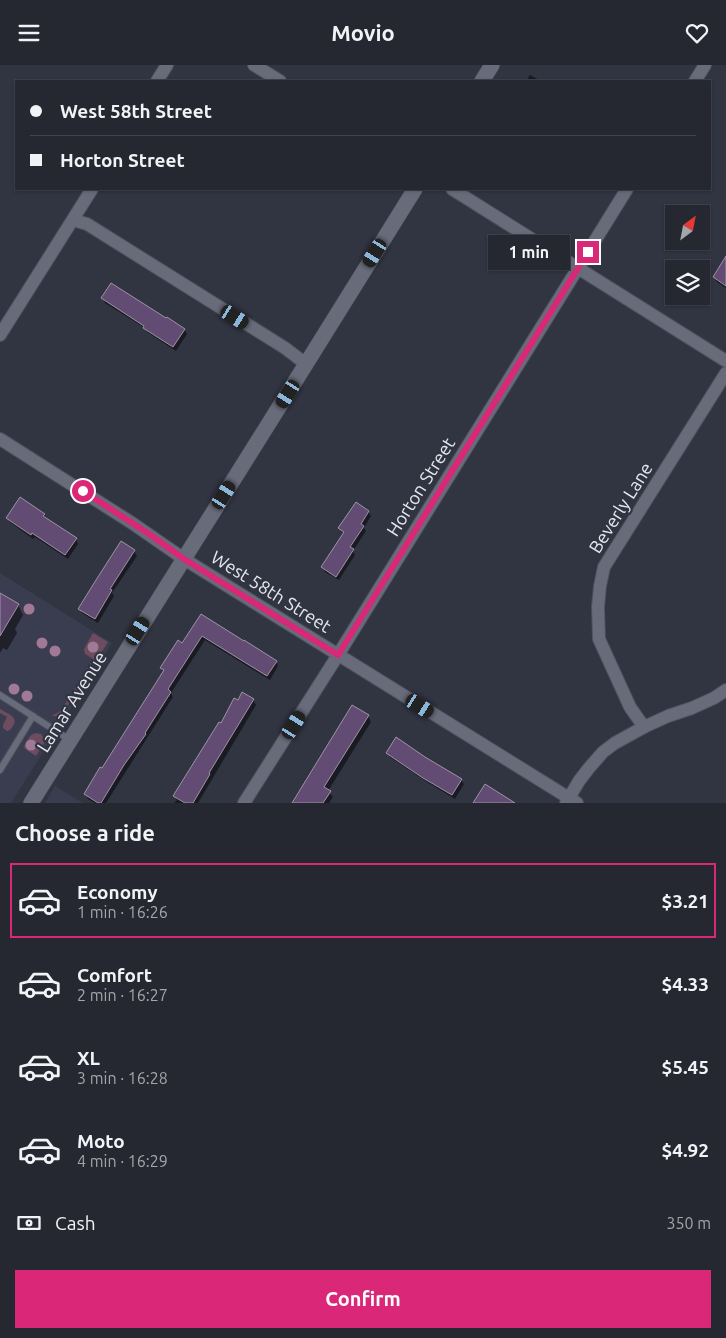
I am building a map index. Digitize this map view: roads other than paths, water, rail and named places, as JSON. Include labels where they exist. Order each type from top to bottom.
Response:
[{"type":"street","points":[[158,80],[167,65]]},
{"type":"street","points":[[254,65],[278,80]]},
{"type":"street","points":[[483,80],[492,65]]},
{"type":"street","points":[[696,80],[705,65]]},
{"type":"street","points":[[0,335],[91,190]]},
{"type":"street","name":"Lamar Avenue","points":[[30,803],[414,190]]},
{"type":"street","points":[[454,190],[726,361]]},
{"type":"street","name":"Horton Street","points":[[244,803],[626,190]]},
{"type":"street","points":[[73,220],[87,224],[285,348],[306,365]]},
{"type":"street","name":"Beverly Lane","points":[[644,727],[630,707],[599,639],[598,607],[604,567],[726,373]]},
{"type":"street","name":"West 58th Street","points":[[0,439],[132,523],[184,559],[570,801]]},
{"type":"street","points":[[570,801],[579,781],[603,752],[615,743],[668,716],[714,698],[726,690]]},
{"type":"lane","points":[[0,695],[70,740]]},
{"type":"lane","points":[[0,770],[33,716]]}]
